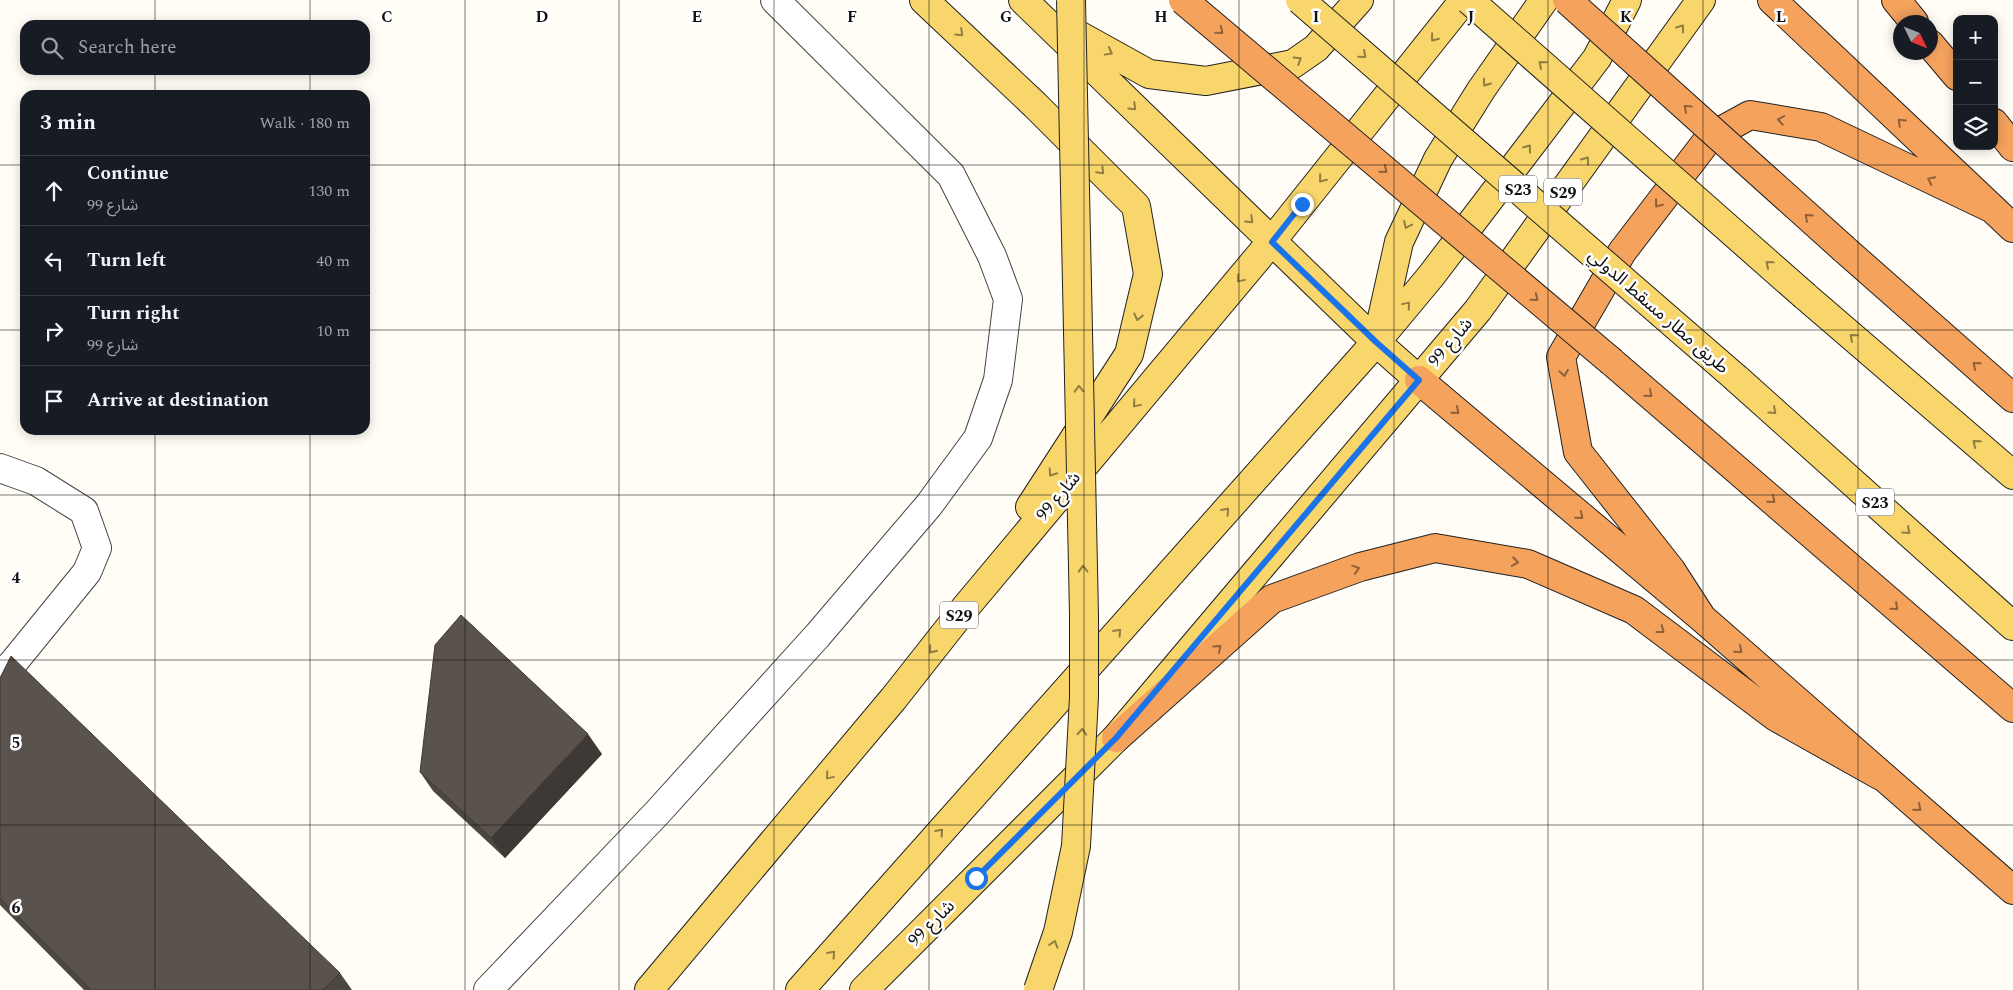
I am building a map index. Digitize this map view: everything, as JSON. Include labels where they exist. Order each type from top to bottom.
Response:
[{"type":"highway","points":[[1183,0],[1612,362],[2013,708]]},
{"type":"highway","points":[[1567,0],[2013,398]]},
{"type":"highway","points":[[1772,0],[2013,228]]},
{"type":"highway","points":[[1896,0],[1908,15]]},
{"type":"highway","points":[[1938,53],[1953,71]]},
{"type":"highway","points":[[1702,618],[1671,570],[1578,452],[1561,357],[1622,252],[1710,137],[1750,115],[1821,127],[1991,208]]},
{"type":"highway","points":[[1998,128],[2013,147]]},
{"type":"highway","points":[[1419,380],[1702,618],[2013,890]]},
{"type":"highway","points":[[1116,738],[1272,599],[1360,567],[1435,548],[1528,564],[1634,610],[1776,717],[1881,776]]},
{"type":"highway","points":[[1984,684],[2013,715]]},
{"type":"main road","points":[[924,0],[1035,105],[1136,206],[1148,274],[1129,354],[965,608]]},
{"type":"main road","points":[[1038,990],[1058,932],[1076,846],[1084,697],[1072,0]]},
{"type":"main road","name":"طريق مطار مسقط الدولي","points":[[1300,0],[1736,378],[2013,626]]},
{"type":"main road","points":[[1029,6],[1149,74],[1206,81],[1293,64],[1316,48],[1359,0]]},
{"type":"main road","name":"99 شارع","points":[[649,990],[894,698],[965,608],[1272,242],[1464,0]]},
{"type":"main road","points":[[1469,0],[1805,296],[2013,475]]},
{"type":"main road","points":[[1376,342],[1400,242],[1438,159],[1480,90],[1544,0]]},
{"type":"main road","points":[[800,990],[1376,342],[1431,276],[1596,58],[1626,0]]},
{"type":"main road","name":"99 شارع","points":[[864,990],[1116,738],[1419,380],[1478,310],[1701,0]]},
{"type":"main road","points":[[1029,6],[1376,342],[1419,380]]},
{"type":"street","points":[[488,990],[676,792],[818,635],[929,505],[978,438],[998,380],[1008,299],[992,256],[950,175],[774,0]]},
{"type":"street","points":[[0,468],[36,481],[84,511],[97,548],[86,572],[13,663],[0,676]]},
{"type":"building","points":[[461,615],[588,734],[491,838],[420,772],[435,645]]},
{"type":"building","points":[[11,656],[340,973],[323,990],[91,990],[0,898],[0,678]]},
{"type":"route","points":[[976,878],[1116,738],[1419,380],[1376,342],[1272,242],[1302,204]]}]
